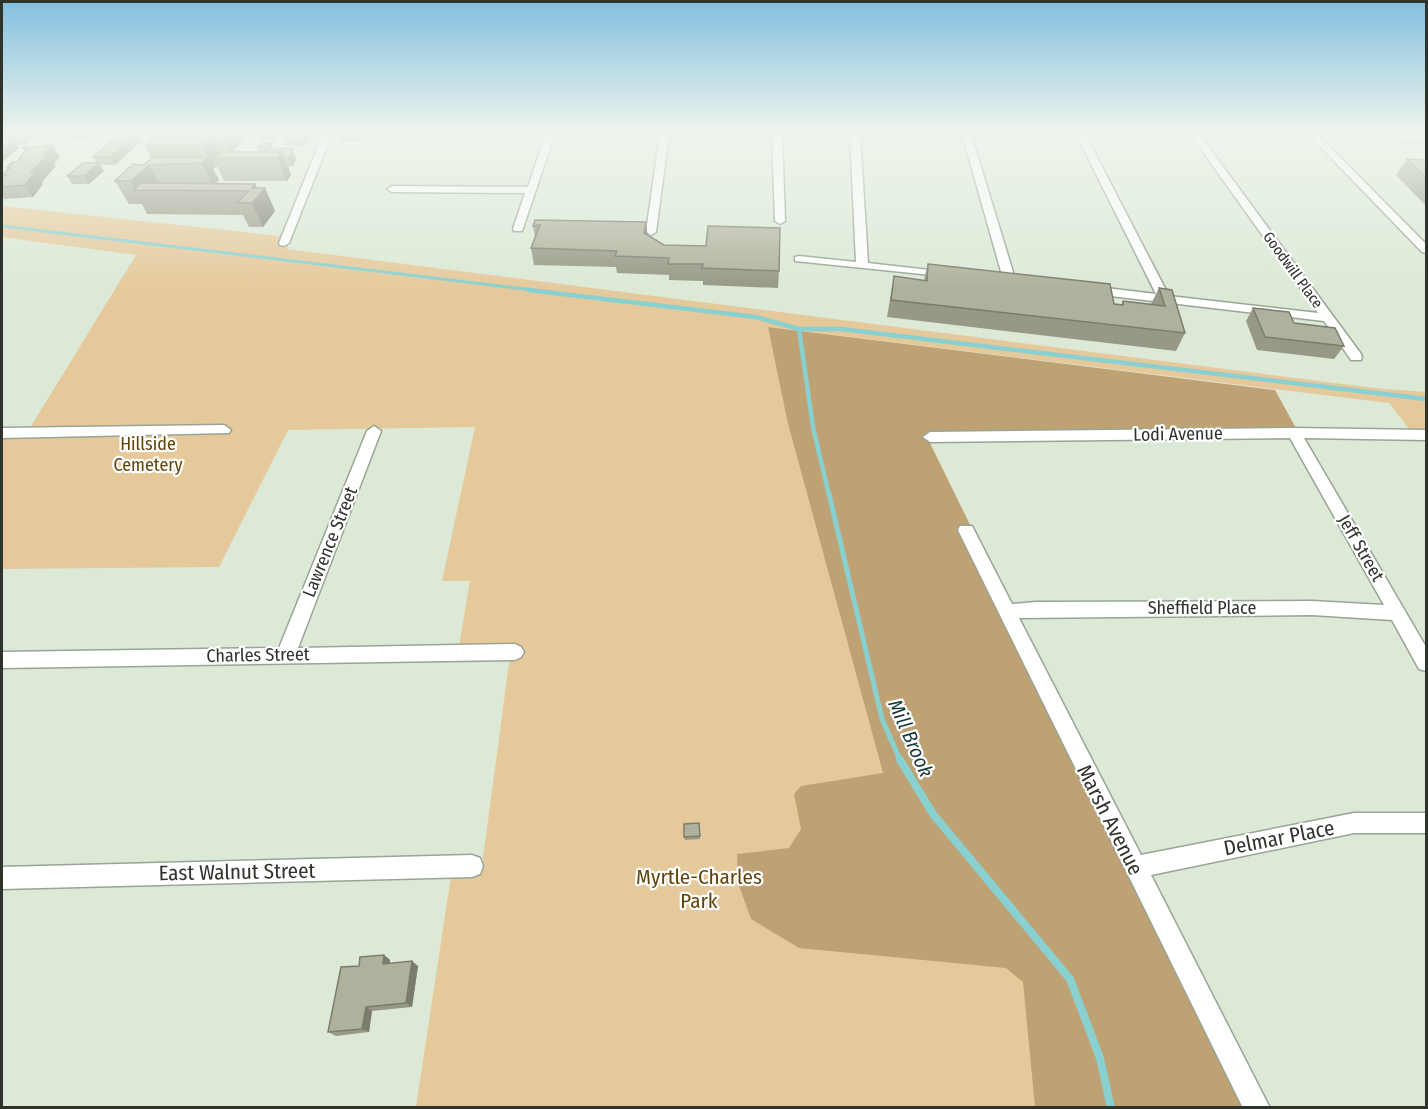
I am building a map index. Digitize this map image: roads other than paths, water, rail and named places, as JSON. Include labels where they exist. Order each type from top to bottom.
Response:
[{"type":"street","points":[[284,243],[307,186]]},
{"type":"street","points":[[518,229],[533,186]]},
{"type":"street","points":[[651,232],[658,186]]},
{"type":"street","points":[[779,186],[780,221]]},
{"type":"street","points":[[858,186],[862,266]]},
{"type":"street","points":[[981,186],[1010,282]]},
{"type":"street","points":[[1107,186],[1164,298]]},
{"type":"street","name":"Goodwill Place","points":[[1231,186],[1356,357]]},
{"type":"street","points":[[1363,186],[1426,250]]},
{"type":"street","points":[[392,189],[532,190]]},
{"type":"street","points":[[799,259],[964,277]]},
{"type":"street","points":[[1081,289],[1327,318]]},
{"type":"street","points":[[2,433],[224,430]]},
{"type":"street","name":"Lawrence Street","points":[[285,654],[374,431]]},
{"type":"street","name":"Lodi Avenue","points":[[930,437],[1294,433],[1426,435]]},
{"type":"street","name":"Jeff Street","points":[[1294,433],[1426,663]]},
{"type":"street","name":"Marsh Avenue","points":[[966,530],[1257,1107]]},
{"type":"street","name":"Sheffield Place","points":[[1006,612],[1036,609],[1312,608],[1398,613]]},
{"type":"street","name":"Charles Street","points":[[2,660],[515,652]]},
{"type":"street","name":"Delmar Place","points":[[1134,867],[1354,824],[1426,823]]},
{"type":"street","name":"East Walnut Street","points":[[2,878],[472,866]]},
{"type":"waterway","points":[[2,226],[542,291]]},
{"type":"waterway","points":[[529,290],[756,317],[799,329]]},
{"type":"waterway","points":[[799,329],[841,329],[1426,399]]},
{"type":"waterway","name":"Mill Brook","points":[[799,329],[813,427],[829,495]]},
{"type":"waterway","name":"Mill Brook","points":[[829,494],[882,719],[900,761]]},
{"type":"waterway","name":"Mill Brook","points":[[900,761],[933,814],[1070,979],[1100,1058],[1111,1108]]},
{"type":"park label","name":"Hillside Cemetery","points":[[148,454]]},
{"type":"park label","name":"Myrtle-Charles Park","points":[[699,889]]}]
